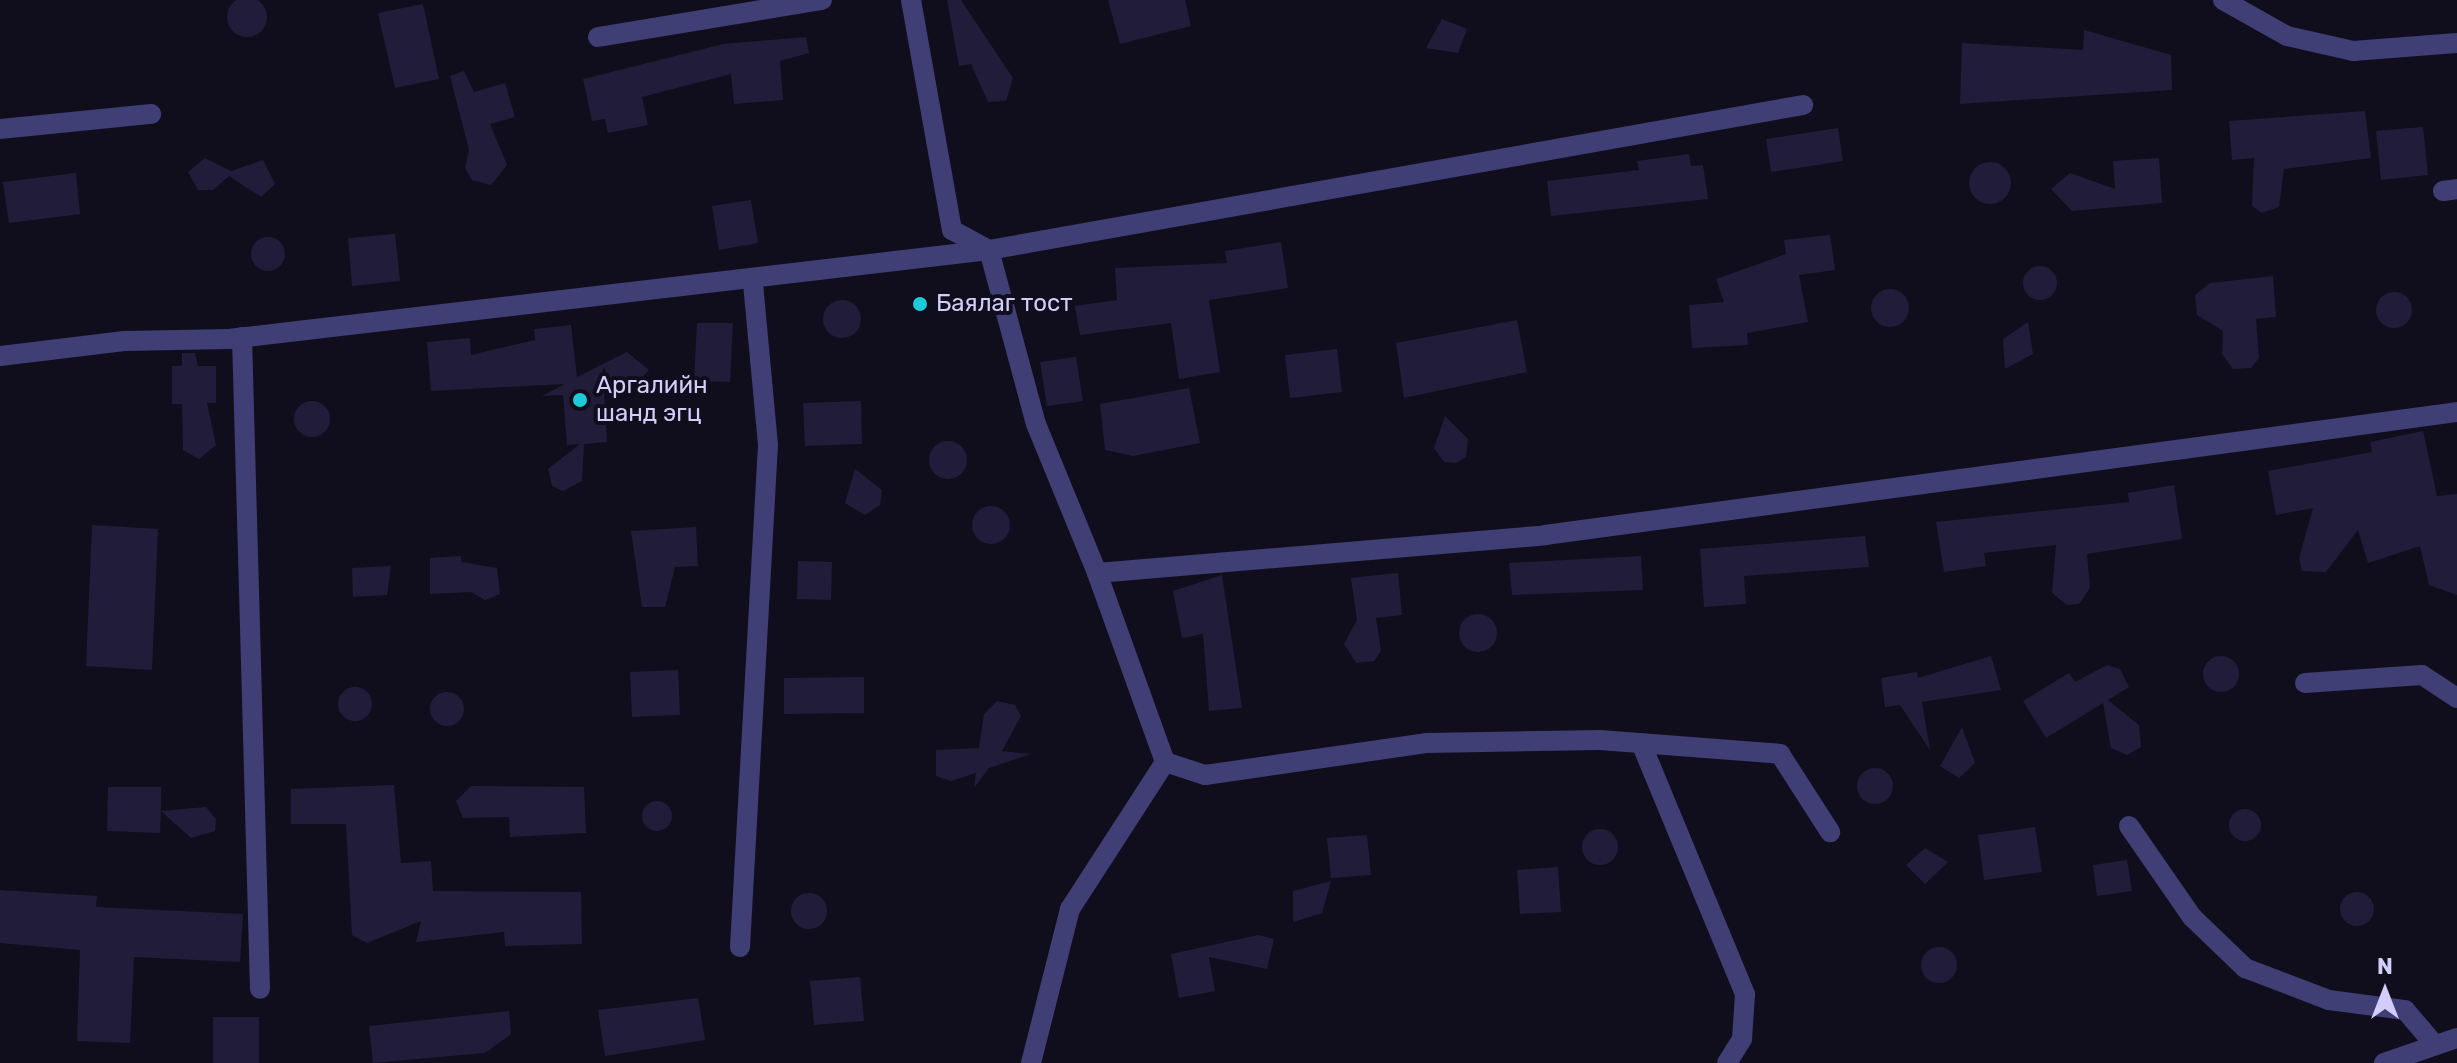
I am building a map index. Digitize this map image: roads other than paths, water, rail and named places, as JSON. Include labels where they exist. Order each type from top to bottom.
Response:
[{"type":"street","points":[[598,37],[822,0]]},
{"type":"street","points":[[911,0],[952,230],[989,250],[1036,424],[1097,573],[1165,762]]},
{"type":"street","points":[[2223,0],[2287,36],[2353,51],[2457,43]]},
{"type":"street","points":[[0,356],[242,337],[753,282],[884,258],[989,250],[1803,105]]},
{"type":"street","points":[[0,129],[151,114]]},
{"type":"street","points":[[740,947],[768,445],[753,282]]},
{"type":"street","points":[[242,337],[260,989]]},
{"type":"street","points":[[1097,573],[1545,535],[2457,412]]},
{"type":"street","points":[[2305,683],[2422,675],[2457,698]]},
{"type":"street","points":[[1165,762],[1205,775],[1426,743],[1641,743],[1780,754],[1830,832]]},
{"type":"street","points":[[1641,743],[1661,778],[1745,994],[1742,1039],[1727,1063]]},
{"type":"street","points":[[1031,1063],[1070,909],[1165,762]]},
{"type":"street","points":[[2129,826],[2192,917],[2245,968],[2329,1000],[2405,1010],[2435,1045]]},
{"type":"street","points":[[2384,1063],[2457,1038]]},
{"type":"place","name":"Баялаг тост","points":[[920,304]]},
{"type":"place","name":"Аргалийн шанд эгц","points":[[580,400]]}]
